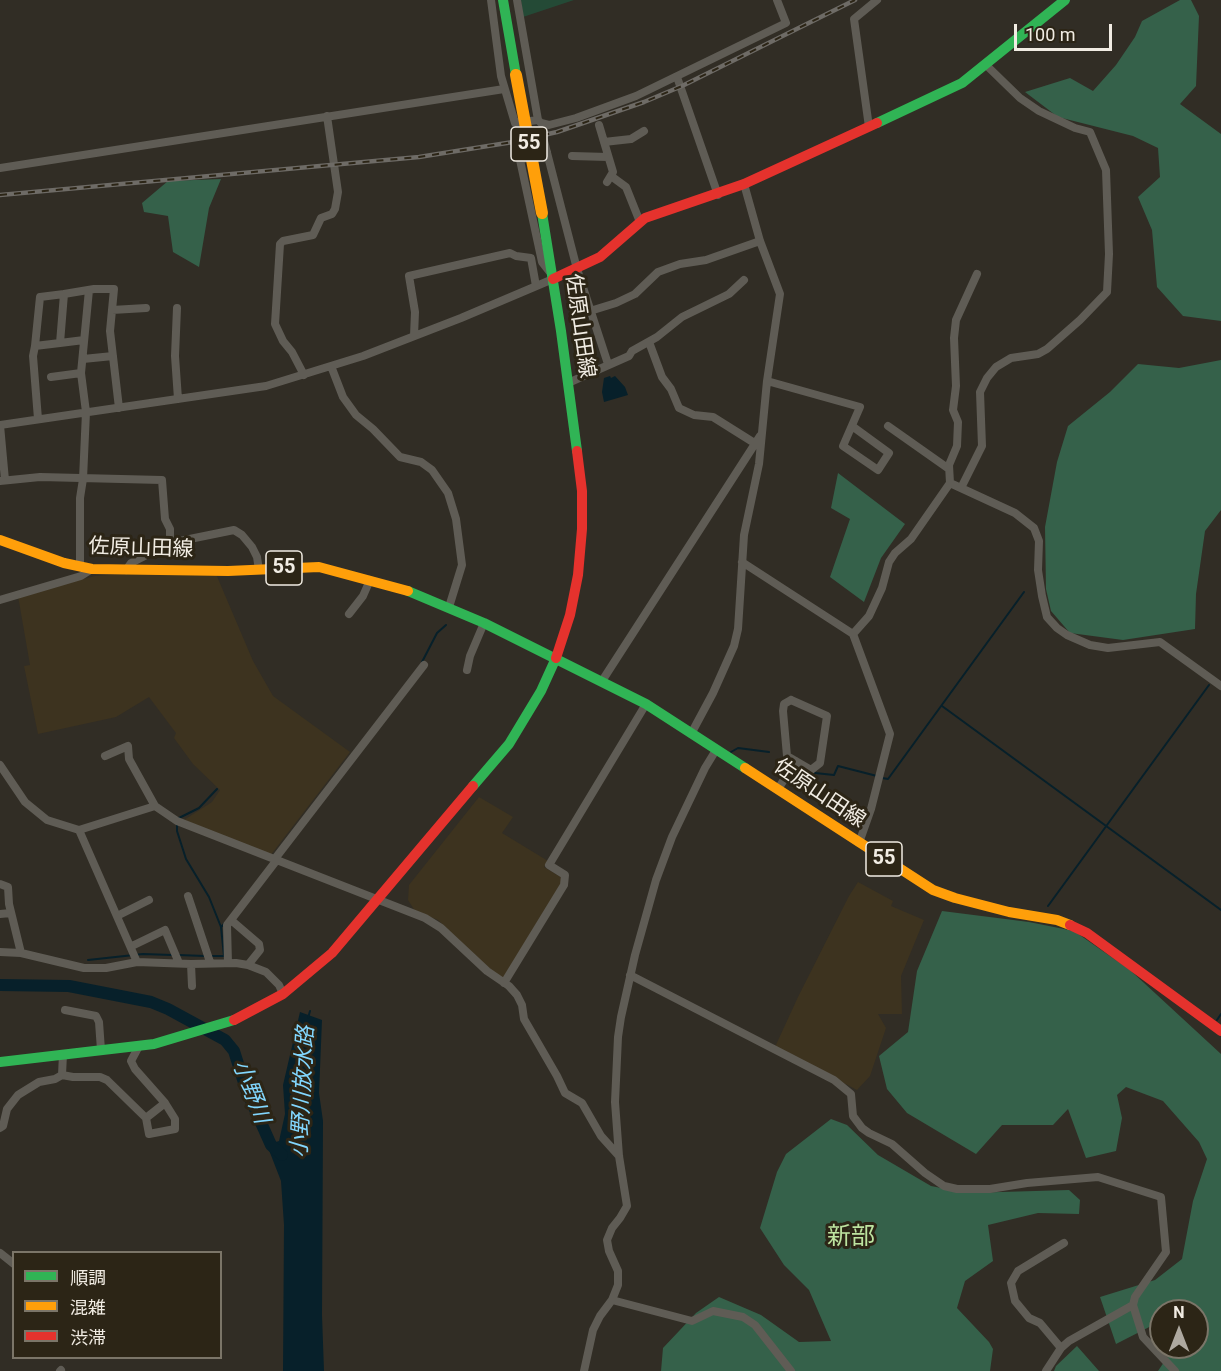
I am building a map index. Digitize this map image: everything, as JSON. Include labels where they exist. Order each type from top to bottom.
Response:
[{"type":"main road","name":"佐原山田線","points":[[503,0],[542,213],[581,482],[582,529],[578,575],[570,615],[556,658]]},
{"type":"main road","points":[[552,277],[577,269],[600,257],[640,222],[744,184],[962,83],[1065,0]]},
{"type":"main road","name":"佐原山田線","points":[[0,540],[86,568],[260,570],[319,567],[409,591],[449,607],[646,704],[933,890],[988,907],[1057,920],[1087,933],[1221,1031]]},
{"type":"main road","points":[[0,1062],[139,1046],[193,1035],[221,1026],[283,994],[332,953],[509,744],[541,691],[556,658]]},
{"type":"street","points":[[491,0],[504,89],[515,123],[538,120],[549,125],[576,118],[636,96],[786,23],[777,0]]},
{"type":"street","points":[[518,0],[538,120]]},
{"type":"street","points":[[869,127],[854,19],[877,0]]},
{"type":"street","points":[[961,488],[982,446],[980,392],[987,378],[996,367],[1011,358],[1038,354],[1047,349],[1107,292],[1108,282],[1106,170],[1090,132],[1075,128],[1039,111],[1020,98],[985,64]]},
{"type":"street","points":[[677,76],[718,195]]},
{"type":"street","points":[[0,168],[504,89]]},
{"type":"street","points":[[304,375],[275,324],[280,244],[283,241],[314,235],[321,218],[332,214],[335,209],[338,192],[327,116]]},
{"type":"street","points":[[599,125],[613,172],[609,179],[626,187],[640,222]]},
{"type":"street","points":[[604,142],[631,139],[644,130]]},
{"type":"street","points":[[544,141],[577,269],[608,364]]},
{"type":"street","points":[[170,543],[170,529],[165,519],[162,480],[40,477],[3,481],[0,425],[266,386],[363,356],[536,286],[552,277],[542,262],[520,160],[547,153]]},
{"type":"street","points":[[572,156],[608,157]]},
{"type":"street","points":[[691,734],[713,693],[734,646],[738,629],[744,535],[759,464],[767,381],[780,294],[760,241],[744,184]]},
{"type":"street","points":[[590,311],[635,294],[658,272],[680,264],[706,260],[760,241]]},
{"type":"street","points":[[414,336],[415,312],[409,276],[510,253],[531,258],[536,286]]},
{"type":"street","points":[[853,634],[869,616],[882,588],[889,562],[895,553],[911,539],[950,483],[949,469],[957,446],[958,422],[953,410],[956,386],[954,338],[956,320],[977,274]]},
{"type":"street","points":[[568,383],[629,356],[632,351],[650,342],[682,317],[722,298],[744,280]]},
{"type":"street","points":[[38,419],[33,356],[36,346],[40,297],[89,290],[114,289],[110,331],[119,408]]},
{"type":"street","points":[[0,600],[81,576],[86,568],[80,498],[86,412],[81,373],[89,290]]},
{"type":"street","points":[[60,343],[64,294]]},
{"type":"street","points":[[112,310],[146,308]]},
{"type":"street","points":[[177,308],[177,399]]},
{"type":"street","points":[[36,346],[84,340]]},
{"type":"street","points":[[650,342],[662,377],[671,389],[679,408],[694,415],[713,417],[756,444]]},
{"type":"street","points":[[83,359],[113,356]]},
{"type":"street","points":[[331,366],[343,397],[356,415],[374,429],[400,457],[421,462],[432,470],[448,493],[456,519],[462,565],[449,607]]},
{"type":"street","points":[[51,377],[81,373]]},
{"type":"street","points":[[767,381],[860,407],[843,446],[878,470],[889,453],[852,426]]},
{"type":"street","points":[[888,426],[949,469]]},
{"type":"street","points":[[602,681],[761,435]]},
{"type":"street","points":[[950,483],[1015,513],[1034,528],[1039,541],[1038,570],[1042,597],[1047,617],[1057,628],[1090,645],[1108,648],[1160,642],[1221,686]]},
{"type":"street","points":[[126,570],[131,563],[170,543],[222,531],[238,531],[254,551],[260,570]]},
{"type":"street","points":[[742,562],[853,634],[890,734],[871,809],[859,843]]},
{"type":"street","points":[[349,614],[363,596],[370,580]]},
{"type":"street","points":[[467,670],[470,656],[484,623]]},
{"type":"street","points":[[228,963],[227,925],[424,665]]},
{"type":"street","points":[[791,700],[827,716],[820,763],[811,770],[796,761],[787,756],[785,740],[783,711],[784,705],[791,700]]},
{"type":"street","points":[[504,982],[564,885],[565,875],[549,865],[646,704]]},
{"type":"street","points":[[105,756],[128,746],[129,759],[155,806],[178,822],[425,918],[441,928],[487,971],[504,982],[517,995],[522,1005],[524,1018],[565,1093],[582,1103],[601,1136],[619,1156]]},
{"type":"street","points":[[584,1371],[593,1330],[612,1300],[619,1278],[617,1267],[609,1251],[608,1240],[612,1228],[627,1206],[619,1156],[615,1102],[618,1036],[630,975],[656,880],[672,837],[705,768],[717,750]]},
{"type":"street","points":[[778,789],[796,761]]},
{"type":"street","points":[[0,765],[25,802],[36,812],[47,820],[79,830],[155,806]]},
{"type":"street","points":[[79,830],[135,954]]},
{"type":"street","points":[[0,884],[8,887],[11,913],[21,953]]},
{"type":"street","points":[[188,896],[210,962]]},
{"type":"street","points":[[117,916],[149,900]]},
{"type":"street","points":[[0,914],[11,913]]},
{"type":"street","points":[[231,920],[259,944],[260,950],[248,964]]},
{"type":"street","points":[[0,952],[21,953],[84,968],[106,968],[135,954],[165,930],[179,963]]},
{"type":"street","points":[[135,954],[179,963],[248,964],[273,977],[283,994]]},
{"type":"street","points":[[191,964],[192,986]]},
{"type":"street","points":[[630,975],[846,1089],[851,1094],[853,1116],[862,1128],[892,1144],[925,1173],[944,1186],[957,1189],[990,1189],[1027,1183],[1098,1177],[1161,1197],[1166,1251],[1135,1297],[1133,1305],[1143,1337],[1175,1371]]},
{"type":"street","points":[[66,1010],[96,1016],[99,1022],[101,1050]]},
{"type":"street","points":[[0,1128],[3,1126],[2,1114],[18,1095],[39,1082],[62,1075],[100,1077],[107,1080],[146,1118],[149,1134],[175,1129],[175,1119],[165,1103],[135,1069],[131,1061],[139,1046]]},
{"type":"street","points":[[62,1075],[63,1054]]},
{"type":"street","points":[[146,1118],[165,1103]]},
{"type":"street","points":[[1061,1348],[1040,1323],[1029,1318],[1015,1301],[1011,1283],[1018,1271],[1064,1243]]},
{"type":"street","points":[[0,1253],[12,1262]]},
{"type":"street","points":[[612,1300],[692,1321],[712,1311],[743,1317],[755,1325],[791,1371]]},
{"type":"street","points":[[1046,1371],[1061,1348],[1088,1329],[1133,1305]]},
{"type":"shaded area","points":[[216,574],[253,661],[273,696],[350,752],[270,856],[184,820],[212,802],[220,790],[193,764],[174,738],[176,733],[149,697],[116,717],[38,734],[24,666],[30,665],[18,596],[95,576]]},
{"type":"shaded area","points":[[479,797],[513,817],[502,833],[548,861],[544,867],[562,878],[562,884],[504,978],[489,970],[438,920],[415,911],[408,900],[409,885]]},
{"type":"shaded area","points":[[858,882],[893,901],[891,906],[924,920],[901,976],[902,1014],[878,1014],[886,1028],[870,1076],[857,1090],[775,1047],[798,997]]},
{"type":"green space","points":[[521,0],[574,0],[523,17]]},
{"type":"green space","points":[[1180,0],[1191,0],[1199,16],[1196,86],[1180,104],[1221,134],[1221,321],[1183,316],[1157,287],[1152,230],[1138,197],[1160,177],[1158,148],[1133,136],[1058,117],[1025,92],[1070,78],[1093,91],[1116,65],[1135,37],[1142,21]]},
{"type":"green space","points":[[221,179],[209,208],[199,267],[173,252],[168,216],[144,212],[142,203],[168,181]]},
{"type":"green space","points":[[1221,360],[1221,510],[1205,531],[1196,594],[1195,629],[1123,640],[1070,633],[1051,611],[1046,589],[1045,527],[1057,462],[1068,426],[1110,392],[1138,364],[1179,368]]},
{"type":"green space","points":[[838,473],[905,524],[881,558],[864,602],[830,577],[850,519],[831,508]]},
{"type":"green space","points":[[942,911],[1029,922],[1074,931],[1130,970],[1221,1054],[1221,1371],[1158,1371],[1166,1359],[1209,1359],[1209,1299],[1149,1299],[1149,1327],[1116,1344],[1100,1297],[1155,1280],[1182,1259],[1193,1201],[1207,1159],[1199,1142],[1163,1101],[1126,1087],[1117,1095],[1122,1118],[1116,1151],[1086,1158],[1068,1109],[1053,1125],[1002,1125],[976,1154],[907,1113],[887,1089],[879,1056],[908,1032],[917,971]]},
{"type":"green space","points":[[831,1119],[847,1125],[878,1155],[931,1186],[967,1193],[1069,1190],[1080,1200],[1079,1214],[1038,1213],[988,1225],[993,1261],[965,1281],[957,1308],[993,1349],[990,1371],[661,1371],[663,1348],[696,1313],[719,1297],[761,1315],[799,1342],[831,1341],[809,1290],[784,1265],[760,1228],[777,1172],[786,1154]]},
{"type":"green space","points":[[1077,1346],[1099,1371],[1054,1371],[1056,1366]]},
{"type":"water","points":[[610,376],[611,378],[615,376],[625,387],[628,395],[604,402],[602,392],[604,378]]},
{"type":"water","points":[[300,1012],[322,1020],[319,1093],[323,1121],[324,1371],[283,1371],[284,1225],[281,1181],[267,1145],[279,1141],[285,1114],[283,1085]]},
{"type":"waterway","points":[[882,778],[888,779],[1024,592]]},
{"type":"waterway","points":[[422,662],[437,633],[446,625]]},
{"type":"waterway","points":[[1048,906],[1209,685]]},
{"type":"waterway","points":[[942,706],[1221,910]]},
{"type":"waterway","points":[[731,752],[738,748],[769,752]]},
{"type":"waterway","points":[[815,773],[834,775],[838,766],[877,776]]},
{"type":"waterway","points":[[179,818],[199,808],[217,789]]},
{"type":"waterway","points":[[177,824],[186,859],[209,897],[221,927]]},
{"type":"waterway","points":[[211,956],[224,956],[221,927],[225,923]]},
{"type":"waterway","points":[[88,960],[143,954],[172,955]]},
{"type":"waterway","points":[[178,955],[205,956]]},
{"type":"waterway","name":"小野川","points":[[0,985],[69,986],[151,1002],[225,1040],[234,1051],[246,1089],[271,1145],[282,1155]]},
{"type":"waterway","name":"小野川放水路","points":[[308,1018],[310,1011]]},
{"type":"waterway","points":[[1217,1020],[1221,1014]]},
{"type":"railway","points":[[0,195],[419,157],[513,142],[557,132],[644,102],[682,86],[855,0]]},
{"type":"traffic: fast","points":[[503,0],[516,75]]},
{"type":"traffic: fast","points":[[877,123],[962,83],[1065,0]]},
{"type":"traffic: fast","points":[[542,213],[577,451]]},
{"type":"traffic: fast","points":[[408,591],[484,623],[646,704],[745,768]]},
{"type":"traffic: fast","points":[[473,786],[509,744],[541,691],[556,658]]},
{"type":"traffic: fast","points":[[0,1062],[154,1044],[234,1020]]},
{"type":"traffic: slow","points":[[516,75],[542,213]]},
{"type":"traffic: slow","points":[[0,540],[64,563],[92,569],[228,571],[319,567],[408,591]]},
{"type":"traffic: slow","points":[[745,768],[933,890],[1009,912],[1057,920],[1070,925]]},
{"type":"traffic: jam","points":[[553,279],[600,257],[645,218],[744,184],[877,123]]},
{"type":"traffic: jam","points":[[556,658],[570,615],[578,575],[582,529],[582,491],[577,451]]},
{"type":"traffic: jam","points":[[234,1020],[283,994],[332,953],[473,786]]},
{"type":"traffic: jam","points":[[1070,925],[1087,933],[1221,1031]]},
{"type":"district","name":"新部","points":[[851,1238]]}]
